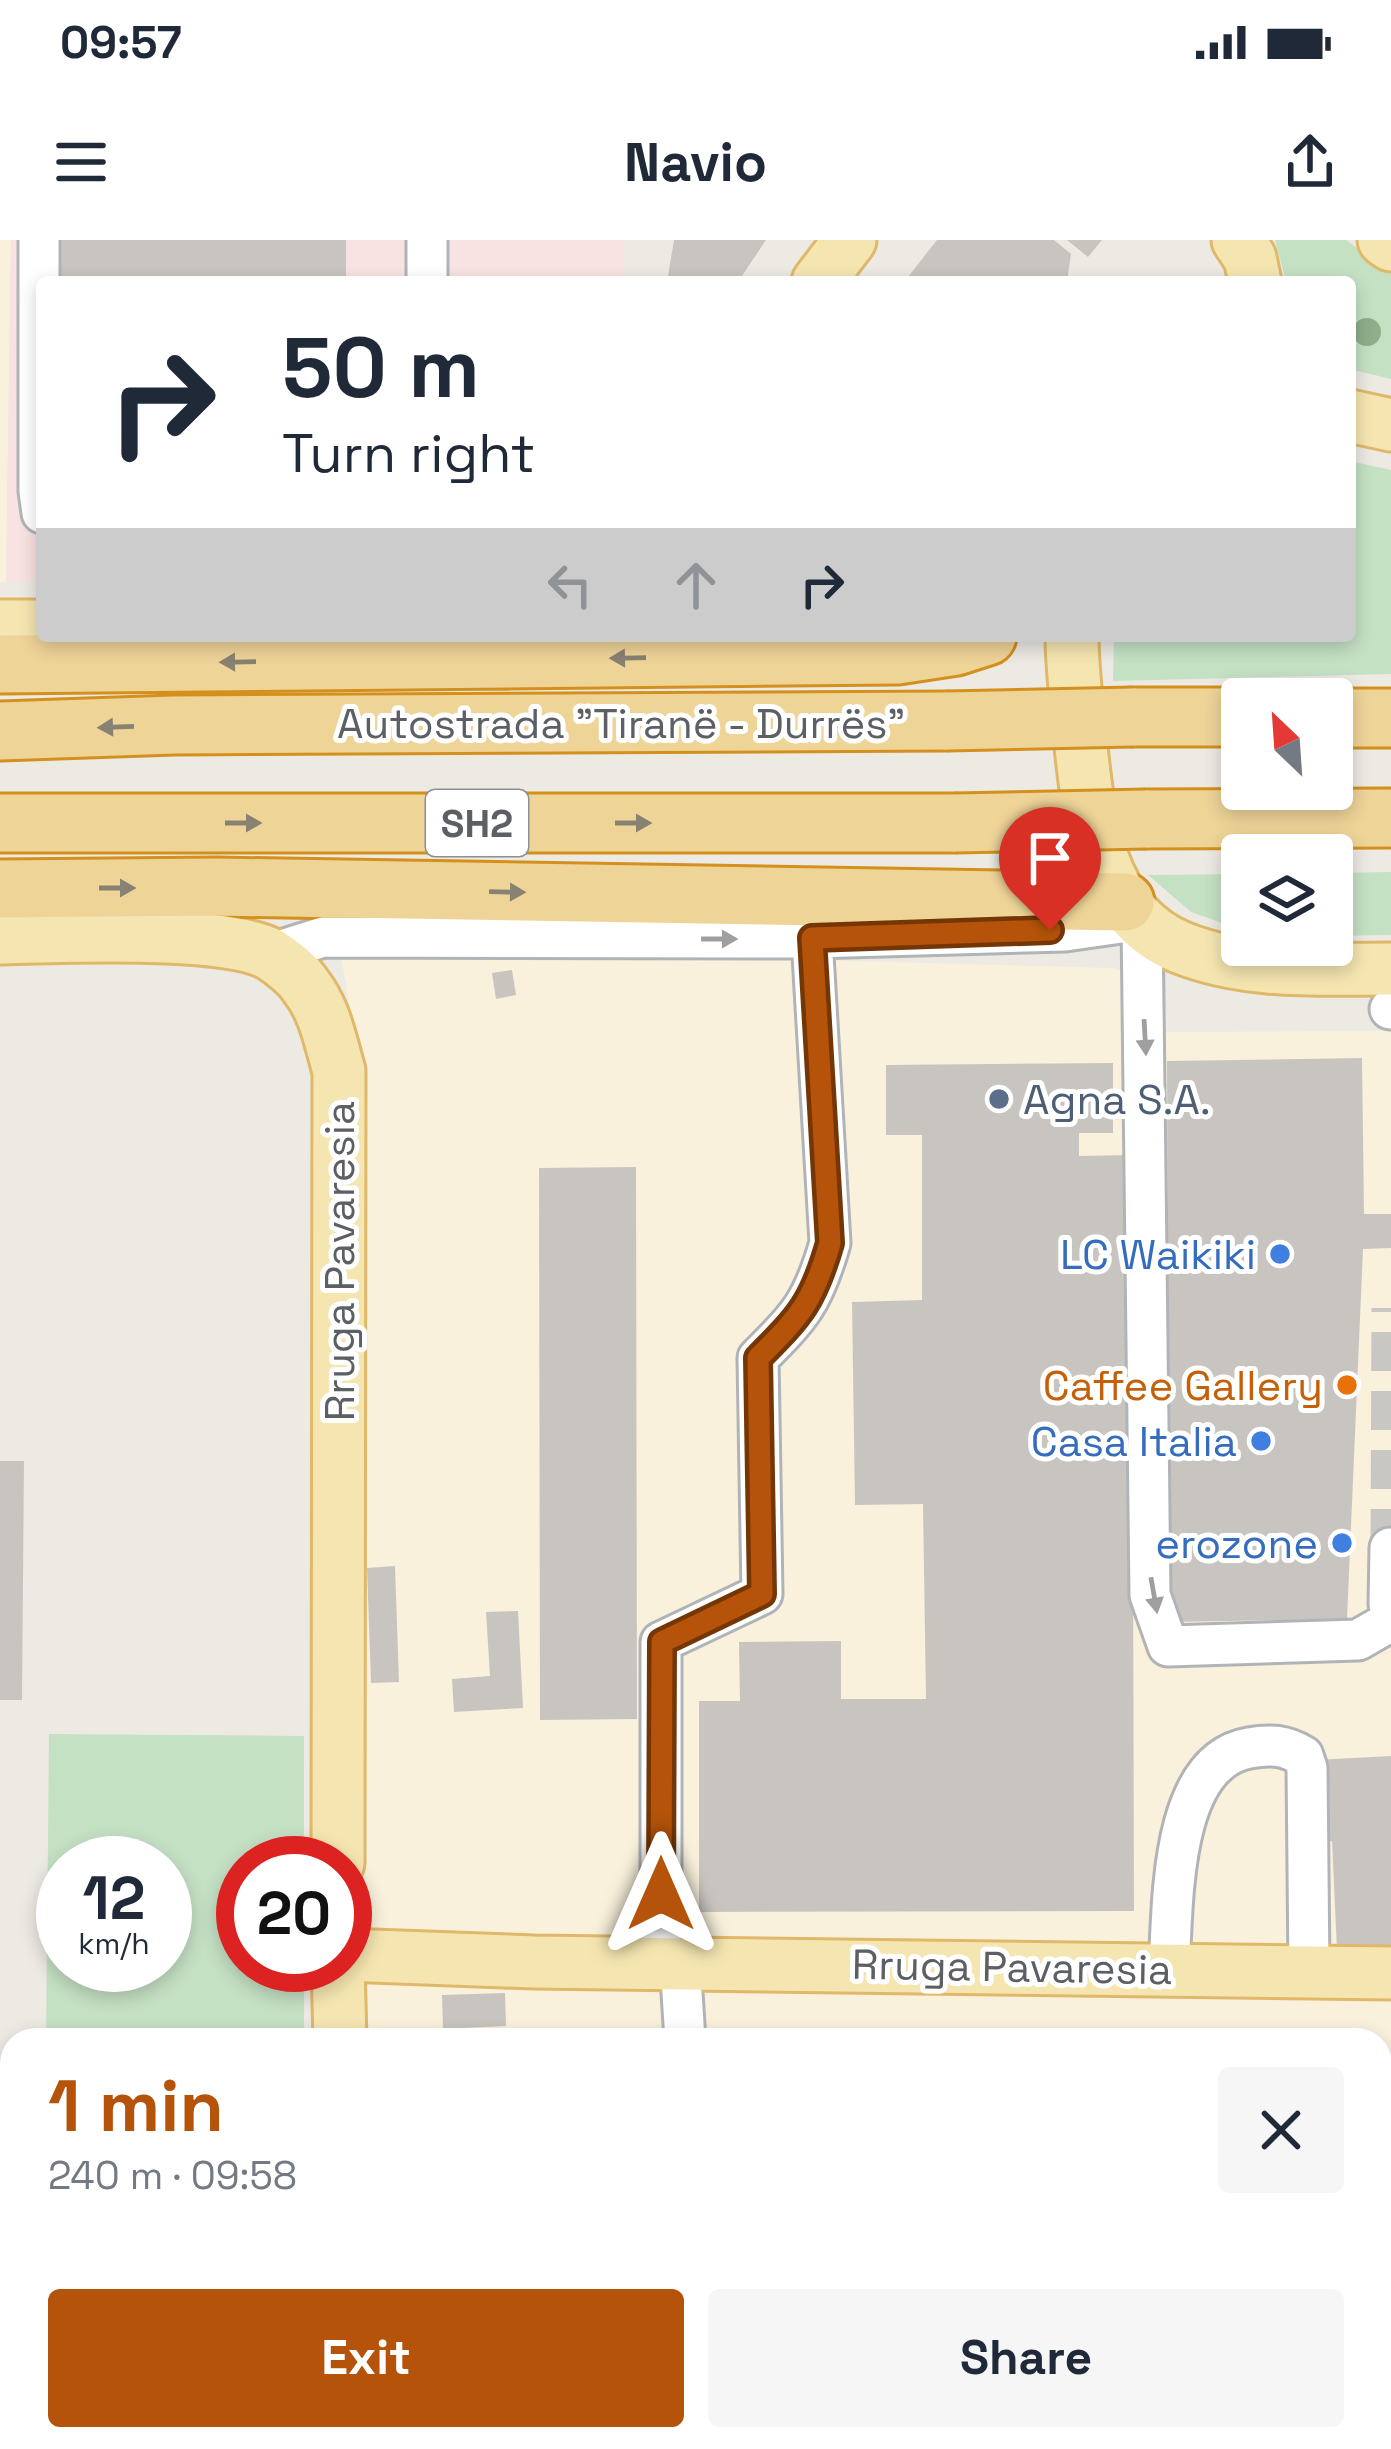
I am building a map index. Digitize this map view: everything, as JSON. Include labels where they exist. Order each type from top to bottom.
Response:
[{"type":"highway","points":[[0,664],[807,646],[921,653],[964,642]]},
{"type":"highway","name":"Autostrada \"Tiranë - Durrës\"","points":[[0,731],[174,725],[1221,718]]},
{"type":"highway","points":[[1353,718],[1391,718]]},
{"type":"highway","name":"SH2","points":[[0,823],[1391,818]]},
{"type":"highway","points":[[0,889],[217,887],[1133,911]]},
{"type":"main road","points":[[823,276],[850,240]]},
{"type":"main road","points":[[1238,240],[1250,258],[1254,276]]},
{"type":"main road","points":[[1356,417],[1391,424]]},
{"type":"main road","points":[[0,626],[36,626]]},
{"type":"main road","points":[[1073,642],[1092,826],[1103,862],[1133,911],[1180,948],[1226,960],[1289,969],[1391,969]]},
{"type":"main road","points":[[0,938],[197,941],[269,954]]},
{"type":"main road","name":"Rruga Pavaresia","points":[[269,954],[303,982],[325,1018],[339,1071],[338,1836]]},
{"type":"main road","name":"Rruga Pavaresia","points":[[372,1956],[1391,1973]]},
{"type":"main road","points":[[339,1992],[340,2028]]},
{"type":"street","points":[[39,240],[39,276]]},
{"type":"street","points":[[427,240],[427,276]]},
{"type":"street","points":[[269,954],[323,937],[812,938],[1065,932],[1133,911],[1150,1595],[1168,1646],[1358,1640],[1390,1612],[1390,1548]]},
{"type":"street","points":[[683,2028],[671,1961],[662,1642],[762,1594],[758,1358],[793,1324],[817,1289],[830,1243],[812,938]]},
{"type":"street","points":[[1169,1969],[1185,1812],[1199,1781],[1216,1762],[1239,1750],[1268,1745],[1303,1756],[1307,1768],[1310,1971]]},
{"type":"shaded area","points":[[0,240],[11,240],[6,582],[0,583]]},
{"type":"shaded area","points":[[11,240],[624,240],[623,276],[36,276],[36,582],[6,582]]},
{"type":"shaded area","points":[[341,957],[813,960],[1112,968],[1142,976],[1164,1032],[1391,1031],[1391,2028],[366,2028],[364,1992],[372,1992],[372,1836],[359,1836],[361,1070]]},
{"type":"green space","points":[[1275,240],[1346,240],[1391,272],[1391,379],[1356,370],[1356,276],[1284,276]]},
{"type":"green space","points":[[1356,462],[1391,470],[1391,674],[1113,681],[1114,642],[1356,642]]},
{"type":"green space","points":[[1391,872],[1391,935],[1353,936],[1353,873]]},
{"type":"green space","points":[[1221,874],[1221,923],[1191,912],[1148,875]]},
{"type":"green space","points":[[49,1734],[304,1736],[304,1836],[216,1836],[216,1992],[304,1992],[304,2028],[46,2028],[46,1992],[192,1992],[192,1836],[48,1836]]},
{"type":"building","points":[[61,240],[346,240],[346,276],[61,276]]},
{"type":"building","points":[[674,240],[766,240],[742,276],[668,276]]},
{"type":"building","points":[[937,240],[1054,240],[1071,254],[1068,276],[909,276]]},
{"type":"building","points":[[1067,240],[1102,240],[1088,257]]},
{"type":"building","points":[[512,970],[516,995],[496,999],[492,973]]},
{"type":"building","name":"Casa Italia","points":[[1362,1058],[1364,1214],[1391,1214],[1391,1248],[1363,1249],[1347,1619],[1169,1622],[1167,1061]]},
{"type":"building","points":[[1113,1063],[1113,1133],[1079,1133],[1079,1156],[1132,1155],[1134,1911],[699,1912],[699,1701],[740,1701],[739,1642],[841,1641],[841,1699],[926,1699],[923,1504],[855,1505],[852,1302],[922,1300],[922,1135],[886,1135],[886,1065]]},
{"type":"building","points":[[636,1167],[637,1719],[540,1720],[539,1168]]},
{"type":"building","points":[[0,1461],[24,1461],[22,1700],[0,1700]]},
{"type":"building","points":[[395,1566],[399,1682],[371,1683],[367,1568]]},
{"type":"building","points":[[518,1611],[523,1708],[454,1712],[452,1679],[490,1676],[486,1612]]},
{"type":"building","points":[[1391,1756],[1391,1949],[1337,1951],[1332,1841],[1320,1842],[1316,1760]]},
{"type":"building","points":[[505,1993],[506,2026],[443,2028],[442,1995]]},
{"type":"tunnel","points":[[1390,1548],[1391,1308]]},
{"type":"place","name":"Agna S.A.","points":[[999,1099]]},
{"type":"place","name":"LC Waikiki","points":[[1280,1254]]},
{"type":"place","name":"Caffee Gallery","points":[[1347,1385]]},
{"type":"place","name":"Casa Italia","points":[[1261,1441]]},
{"type":"place","name":"erozone","points":[[1342,1543]]},
{"type":"route","points":[[661,1894],[662,1642],[762,1594],[758,1358],[793,1324],[817,1289],[830,1243],[812,938],[1050,930]]}]
